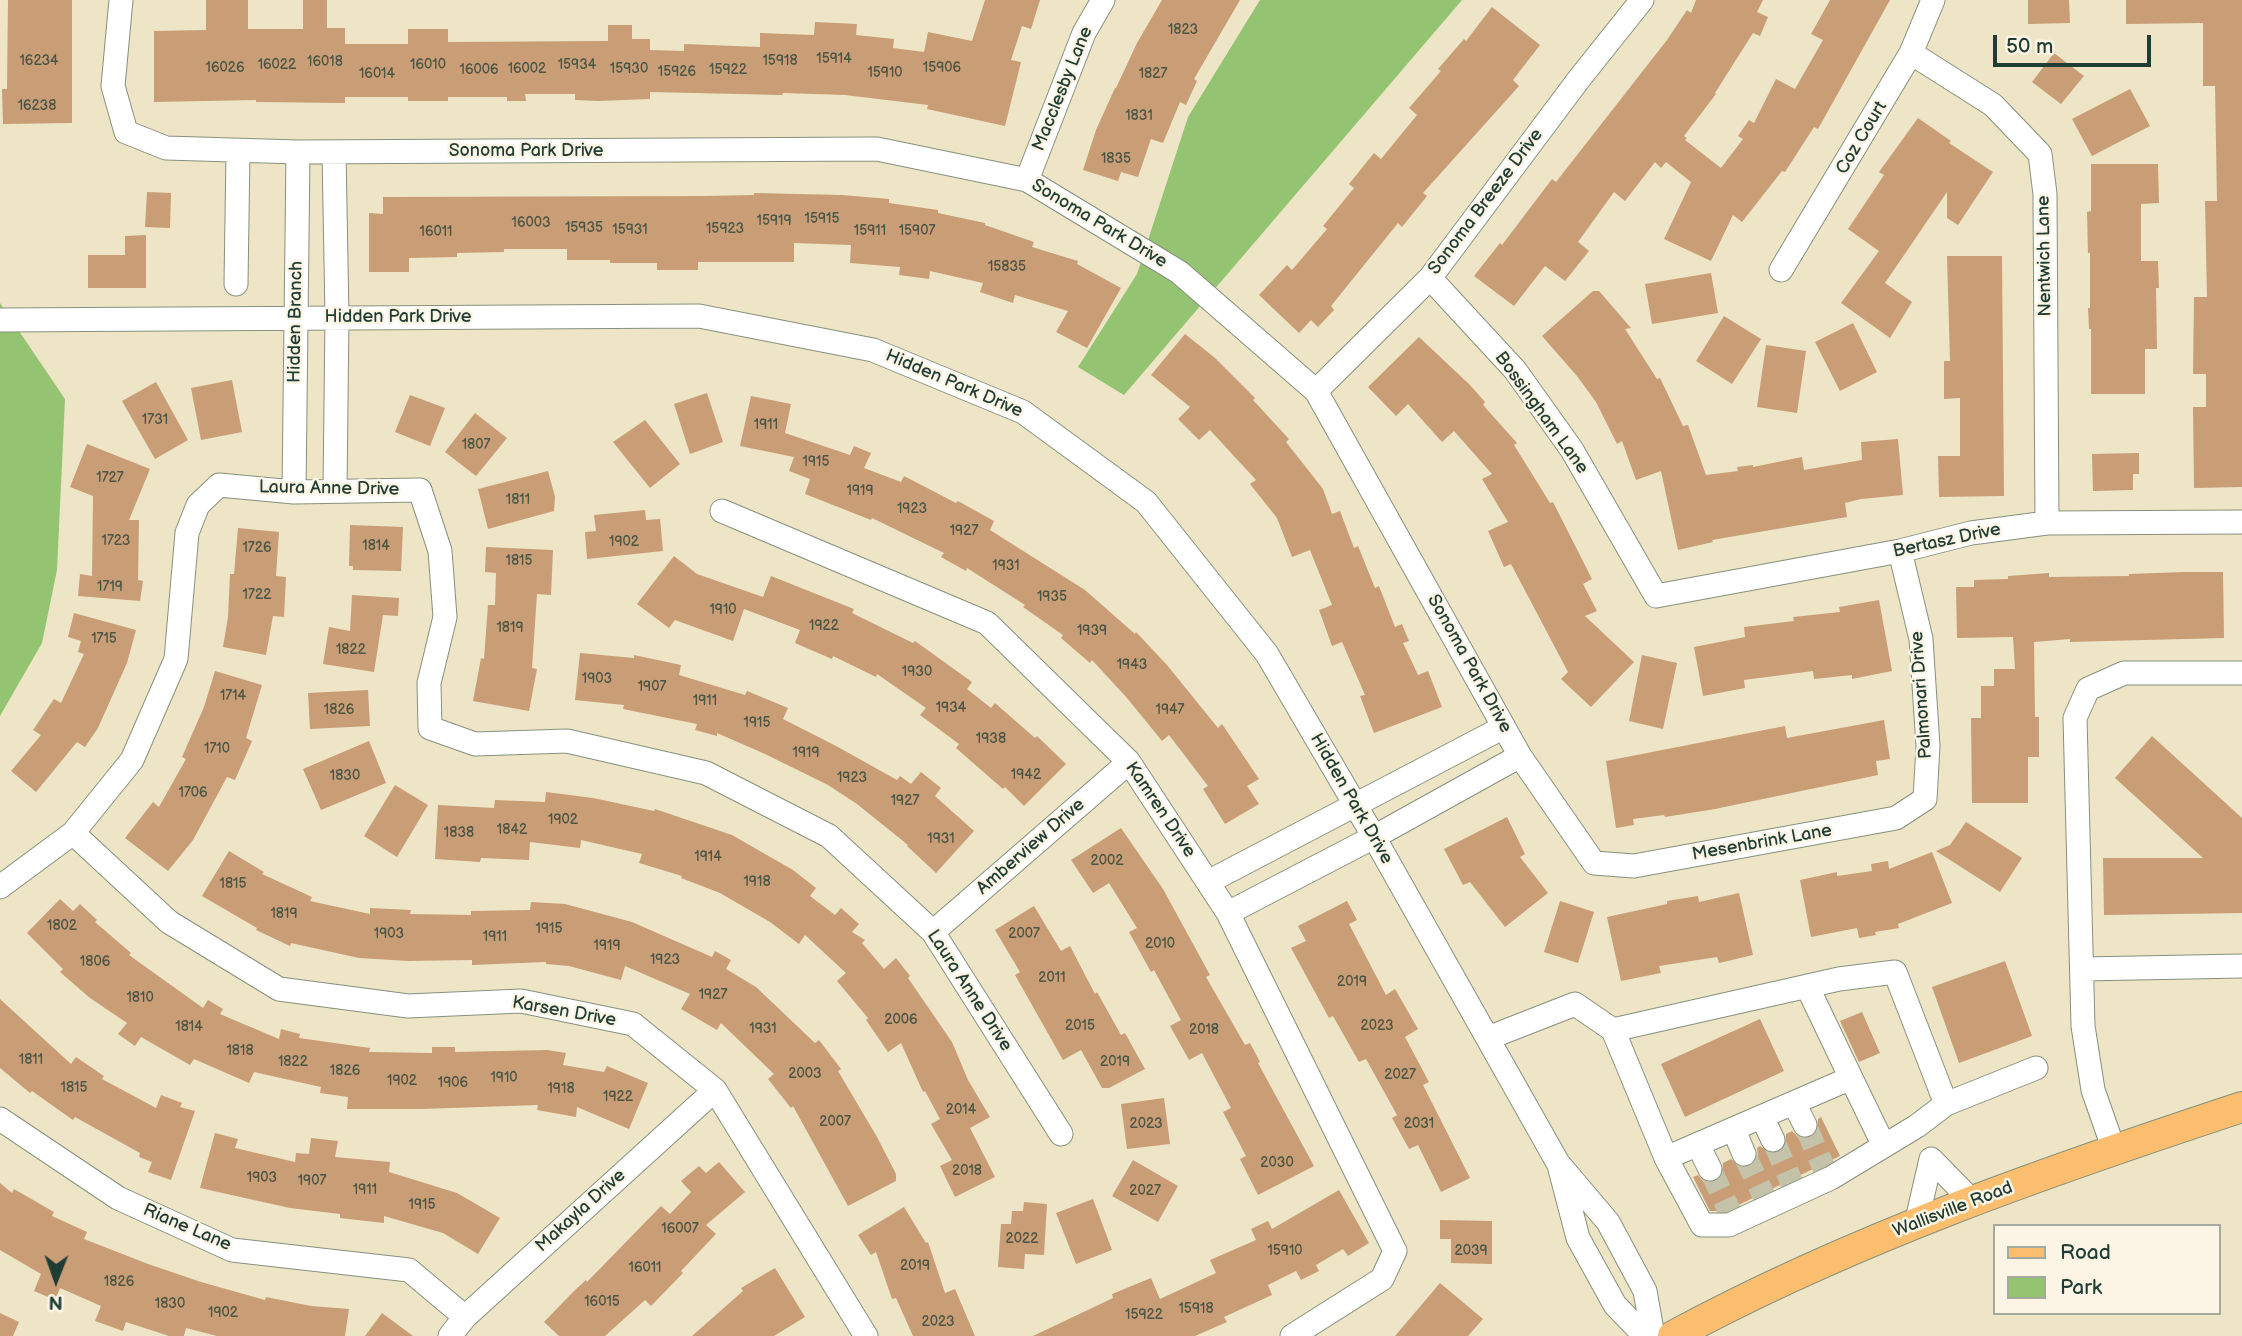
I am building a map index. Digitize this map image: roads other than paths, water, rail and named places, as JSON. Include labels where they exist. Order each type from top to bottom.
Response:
[{"type":"main road","name":"Wallisville Road","points":[[1673,1336],[1723,1309],[1883,1237],[2114,1150],[2242,1107]]},
{"type":"street","name":"Sonoma Park Drive","points":[[121,0],[113,86],[126,132],[166,148],[298,152],[877,149],[1027,180],[1179,272],[1316,391],[1520,756],[1594,863]]},
{"type":"street","name":"Macclesby Lane","points":[[1027,180],[1084,33],[1103,0]]},
{"type":"street","name":"Sonoma Breeze Drive","points":[[1316,391],[1430,278],[1570,90],[1642,0]]},
{"type":"street","name":"Coz Court","points":[[1782,270],[1911,53],[1933,0]]},
{"type":"street","name":"Nentwich Lane","points":[[1911,53],[1993,105],[2040,154],[2045,194],[2047,523]]},
{"type":"street","points":[[236,284],[238,151]]},
{"type":"street","name":"Hidden Branch","points":[[294,492],[298,152]]},
{"type":"street","points":[[334,152],[337,317],[335,490]]},
{"type":"street","name":"Bossingham Lane","points":[[1430,278],[1515,370],[1572,450],[1656,596]]},
{"type":"street","name":"Hidden Park Drive","points":[[0,320],[699,316],[873,350],[1023,412],[1146,502],[1267,654],[1558,1163],[1608,1222],[1644,1291],[1653,1336]]},
{"type":"street","name":"Laura Anne Drive","points":[[0,887],[73,833],[132,760],[176,659],[187,533],[198,505],[219,485],[294,492],[420,490],[440,551],[445,617],[429,683],[430,728],[475,744],[567,741],[706,773],[829,836],[933,932],[1060,1134]]},
{"type":"street","name":"Kamren Drive","points":[[722,511],[987,623],[1129,762],[1228,913],[1395,1251],[1382,1279],[1292,1336]]},
{"type":"street","name":"Bertasz Drive","points":[[1656,596],[1900,551],[1971,533],[2047,523],[2242,522]]},
{"type":"street","name":"Palmonari Drive","points":[[1900,551],[1922,639],[1928,746],[1925,799]]},
{"type":"street","points":[[2114,1150],[2093,1090],[2083,1026],[2075,718],[2088,689],[2124,674],[2242,673]]},
{"type":"street","points":[[1208,882],[1504,727]]},
{"type":"street","points":[[1228,913],[1374,837],[1520,756]]},
{"type":"street","name":"Amberview Drive","points":[[933,932],[1129,762]]},
{"type":"street","name":"Mesenbrink Lane","points":[[1594,863],[1634,866],[1896,818],[1925,799]]},
{"type":"street","name":"Karsen Drive","points":[[73,833],[169,922],[278,989],[408,1006],[521,1000],[633,1024],[715,1090],[866,1336]]},
{"type":"street","points":[[2083,969],[2242,966]]},
{"type":"street","points":[[1613,1030],[1839,979],[1895,972],[1946,1104]]},
{"type":"street","points":[[1807,986],[1884,1146]]},
{"type":"street","points":[[1488,1038],[1575,1004],[1613,1030],[1666,1158],[1702,1225],[1729,1225],[1733,1217],[1884,1146],[1946,1104],[2036,1068]]},
{"type":"street","points":[[1666,1158],[1851,1079]]},
{"type":"street","name":"Makayla Drive","points":[[450,1336],[465,1317],[715,1090]]},
{"type":"street","points":[[1794,1103],[1805,1125]]},
{"type":"street","points":[[1762,1117],[1773,1140]]},
{"type":"street","name":"Riane Lane","points":[[0,1119],[118,1198],[232,1250],[409,1270],[465,1317]]},
{"type":"street","points":[[1917,1126],[1931,1159],[1974,1203]]},
{"type":"street","points":[[1734,1130],[1744,1154]]},
{"type":"street","points":[[1698,1145],[1710,1169]]},
{"type":"street","points":[[1916,1224],[1931,1159]]},
{"type":"street","name":"Hidden Park Drive","points":[[1558,1163],[1578,1238],[1615,1305],[1645,1336]]},
{"type":"tunnel","points":[[1805,1125],[1824,1168]]},
{"type":"tunnel","points":[[1773,1140],[1792,1183]]},
{"type":"tunnel","points":[[1744,1154],[1764,1196]]},
{"type":"tunnel","points":[[1710,1169],[1730,1212]]}]
